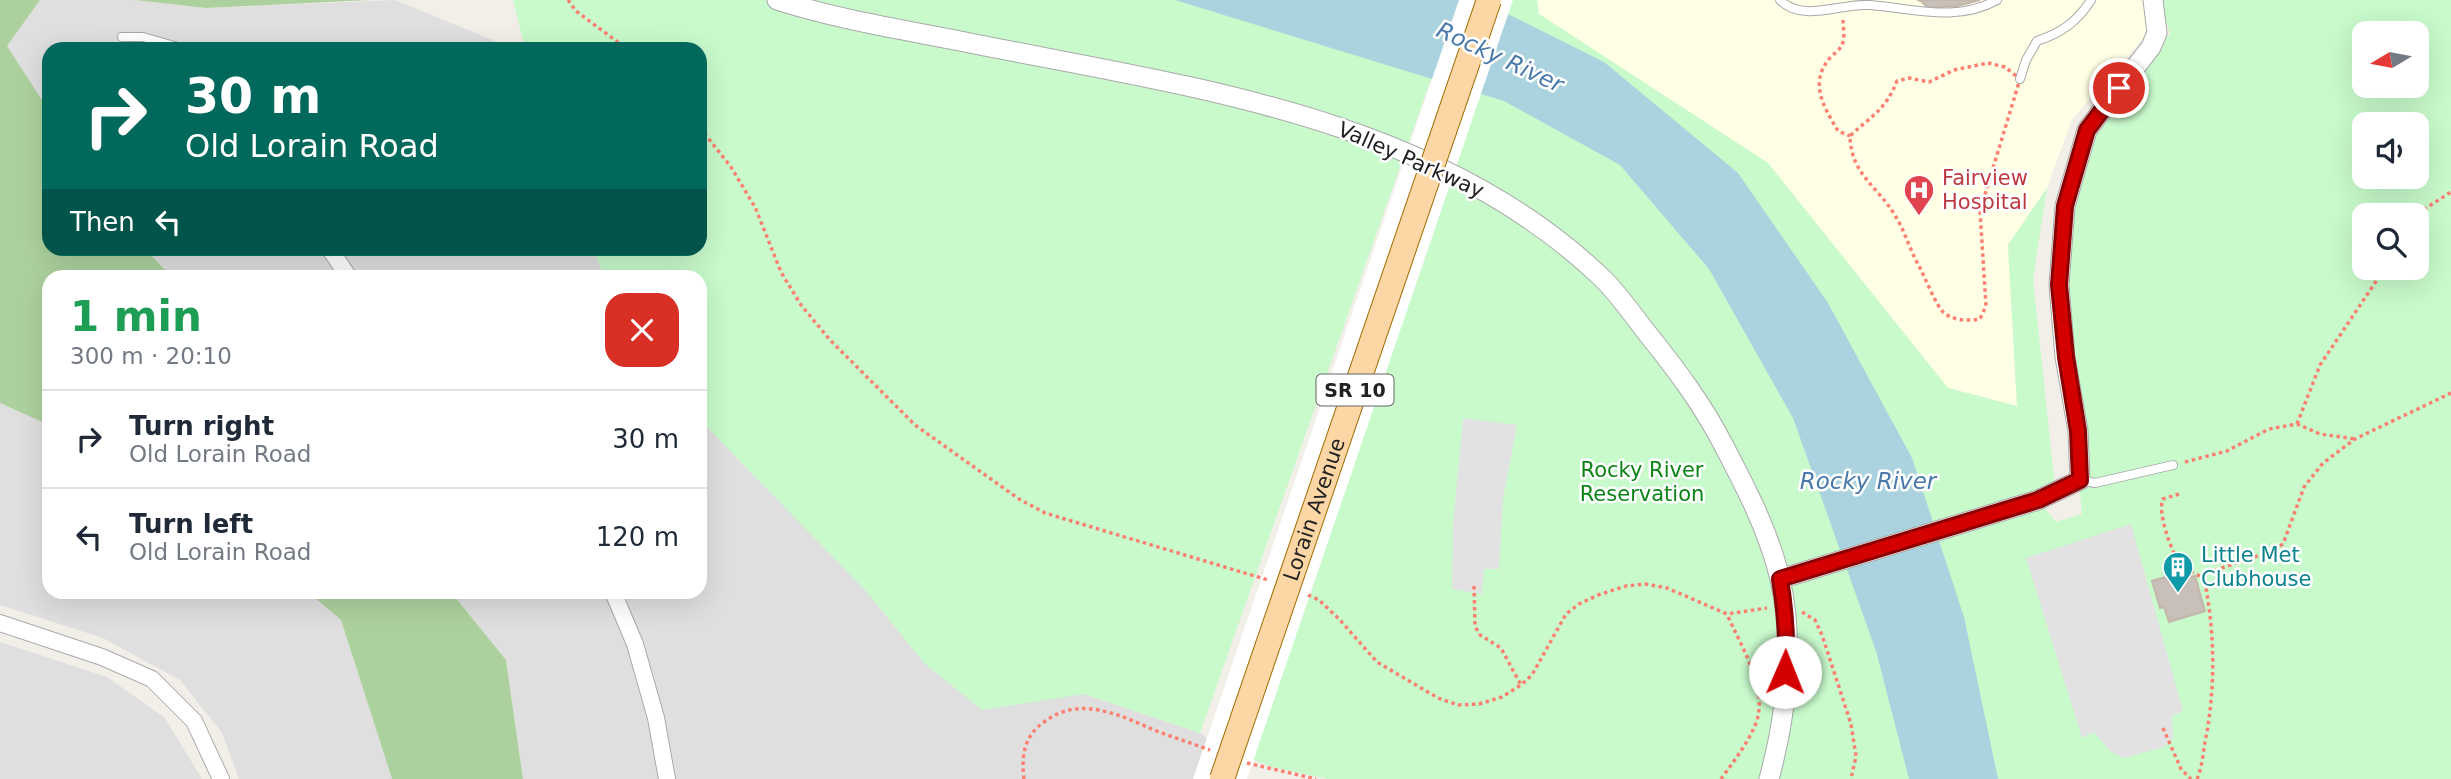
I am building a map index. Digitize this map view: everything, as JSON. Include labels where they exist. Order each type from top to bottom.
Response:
[{"type":"main road","name":"Lorain Avenue","points":[[1222,779],[1489,0]]},
{"type":"street","name":"Valley Parkway","points":[[777,0],[843,17],[1206,92],[1301,115],[1367,136],[1470,181],[1535,222],[1603,278],[1680,373],[1713,425],[1749,494],[1780,579],[1785,609],[1787,651],[1782,715],[1769,779]]},
{"type":"street","points":[[1780,579],[2038,500],[2080,480],[2078,431],[2066,357],[2059,285],[2065,206],[2087,130],[2151,47],[2157,33],[2153,0]]},
{"type":"street","points":[[616,599],[635,643],[656,719],[667,779]]},
{"type":"street","points":[[0,623],[102,657],[152,679],[194,721],[221,779]]},
{"type":"lane","points":[[1780,0],[1788,8],[1819,11],[1867,5],[1938,14],[1971,10],[1997,0]]},
{"type":"lane","points":[[2021,79],[2026,60],[2036,41],[2058,34],[2073,23],[2091,0]]},
{"type":"lane","points":[[122,37],[143,37],[160,42]]},
{"type":"lane","points":[[2080,480],[2095,483],[2172,465]]},
{"type":"path","points":[[568,0],[590,23],[617,42]]},
{"type":"path","points":[[1842,8],[1844,40],[1840,49],[1821,69],[1818,83],[1819,94],[1838,131],[1850,136]]},
{"type":"path","points":[[1988,63],[2005,67],[2021,79],[1980,211],[1986,306],[1980,319],[1965,321],[1943,312],[1914,258],[1898,220],[1863,176],[1850,154],[1850,136],[1880,111],[1891,96],[1897,81],[1909,78],[1930,82],[1954,70],[1988,63]]},
{"type":"path","points":[[707,137],[731,167],[755,206],[782,272],[801,305],[831,340],[915,425],[1019,499],[1045,513],[1273,582]]},
{"type":"path","points":[[2429,206],[2451,192]]},
{"type":"path","points":[[2297,424],[2320,365],[2377,280]]},
{"type":"path","points":[[2197,779],[2207,734],[2213,680],[2210,611],[2204,578],[2207,573],[2272,551],[2283,544],[2304,487],[2323,463],[2355,439],[2451,393]]},
{"type":"path","points":[[2172,465],[2227,450],[2269,429],[2297,424],[2320,434],[2355,439]]},
{"type":"path","points":[[2179,494],[2163,499],[2160,508],[2172,550],[2181,565],[2204,578]]},
{"type":"path","points":[[1297,590],[1319,600],[1377,662],[1438,698],[1458,705],[1479,704],[1502,697],[1521,685],[1532,675],[1566,614],[1598,595],[1626,586],[1645,584],[1667,588],[1727,614],[1771,608]]},
{"type":"path","points":[[1474,586],[1475,626],[1480,635],[1501,648],[1521,685]]},
{"type":"path","points":[[1804,612],[1815,621],[1822,635],[1851,724],[1856,756],[1850,779]]},
{"type":"path","points":[[1721,779],[1745,745],[1757,720],[1759,700],[1755,680],[1727,614]]},
{"type":"path","points":[[1024,779],[1025,745],[1034,729],[1068,709],[1111,711],[1221,754]]},
{"type":"path","points":[[2163,728],[2181,769],[2190,779]]},
{"type":"path","points":[[1245,762],[1316,779]]},
{"type":"shaded area","points":[[40,0],[135,0],[206,8],[395,0],[497,42],[42,42],[42,100],[6,46]]},
{"type":"shaded area","name":"Fairview Hospital","points":[[1537,0],[2144,0],[2152,28],[2072,119],[2047,188],[2008,245],[2017,406],[1948,388],[1768,163],[1539,14]]},
{"type":"shaded area","points":[[152,256],[596,256],[602,270],[165,270]]},
{"type":"shaded area","points":[[0,403],[42,422],[42,599],[316,599],[341,620],[392,779],[239,779],[222,733],[180,680],[103,638],[0,605]]},
{"type":"shaded area","points":[[1463,418],[1517,425],[1503,499],[1499,569],[1484,569],[1482,594],[1452,589],[1453,526]]},
{"type":"shaded area","points":[[707,425],[1084,694],[1200,733],[1220,747],[1211,779],[523,779],[506,660],[457,599],[707,599]]},
{"type":"shaded area","points":[[2131,524],[2183,711],[2172,716],[2173,738],[2164,747],[2124,758],[2111,752],[2094,732],[2082,738],[2026,558]]},
{"type":"shaded area","points":[[0,642],[107,677],[165,718],[202,779],[0,779]]},
{"type":"green space","points":[[0,0],[40,0],[7,46],[42,100],[42,256],[152,256],[165,270],[42,270],[42,422],[0,403]]},
{"type":"green space","points":[[135,0],[370,0],[206,8]]},
{"type":"green space","points":[[513,0],[1459,0],[1200,733],[1084,694],[982,710],[924,663],[866,591],[707,427],[707,270],[602,270],[596,256],[707,256],[707,42],[523,42]]},
{"type":"green space","name":"Rocky River Reservation","points":[[1508,0],[1537,0],[1539,14],[1768,163],[1948,388],[2017,406],[2008,245],[2047,188],[2033,279],[2056,497],[2040,502],[2056,522],[2082,514],[2058,279],[2082,126],[2170,34],[2159,0],[2451,0],[2451,779],[1328,779],[1272,767],[1220,747]]},
{"type":"green space","points":[[316,599],[457,599],[506,660],[523,779],[392,779],[341,620]]},
{"type":"water","name":"Rocky River","points":[[1175,0],[1480,0],[1604,62],[1738,173],[1828,303],[1912,458],[1964,617],[1998,779],[1909,779],[1876,651],[1793,418],[1709,269],[1620,165],[1504,101]]},
{"type":"pier","points":[[1459,0],[1513,0],[1247,779],[1193,779]]},
{"type":"building","points":[[1917,0],[1980,0],[1957,6],[1928,8]]},
{"type":"building","name":"Little Met Clubhouse","points":[[2189,570],[2191,577],[2195,576],[2205,611],[2169,622],[2164,607],[2160,608],[2152,581]]},
{"type":"place","name":"Fairview Hospital","points":[[1919,217]]},
{"type":"place","name":"Little Met Clubhouse","points":[[2178,594]]},
{"type":"route","points":[[1785,672],[1785,609],[1780,579],[2038,500],[2080,480],[2078,431],[2066,357],[2059,285],[2065,206],[2087,130],[2119,88]]}]
